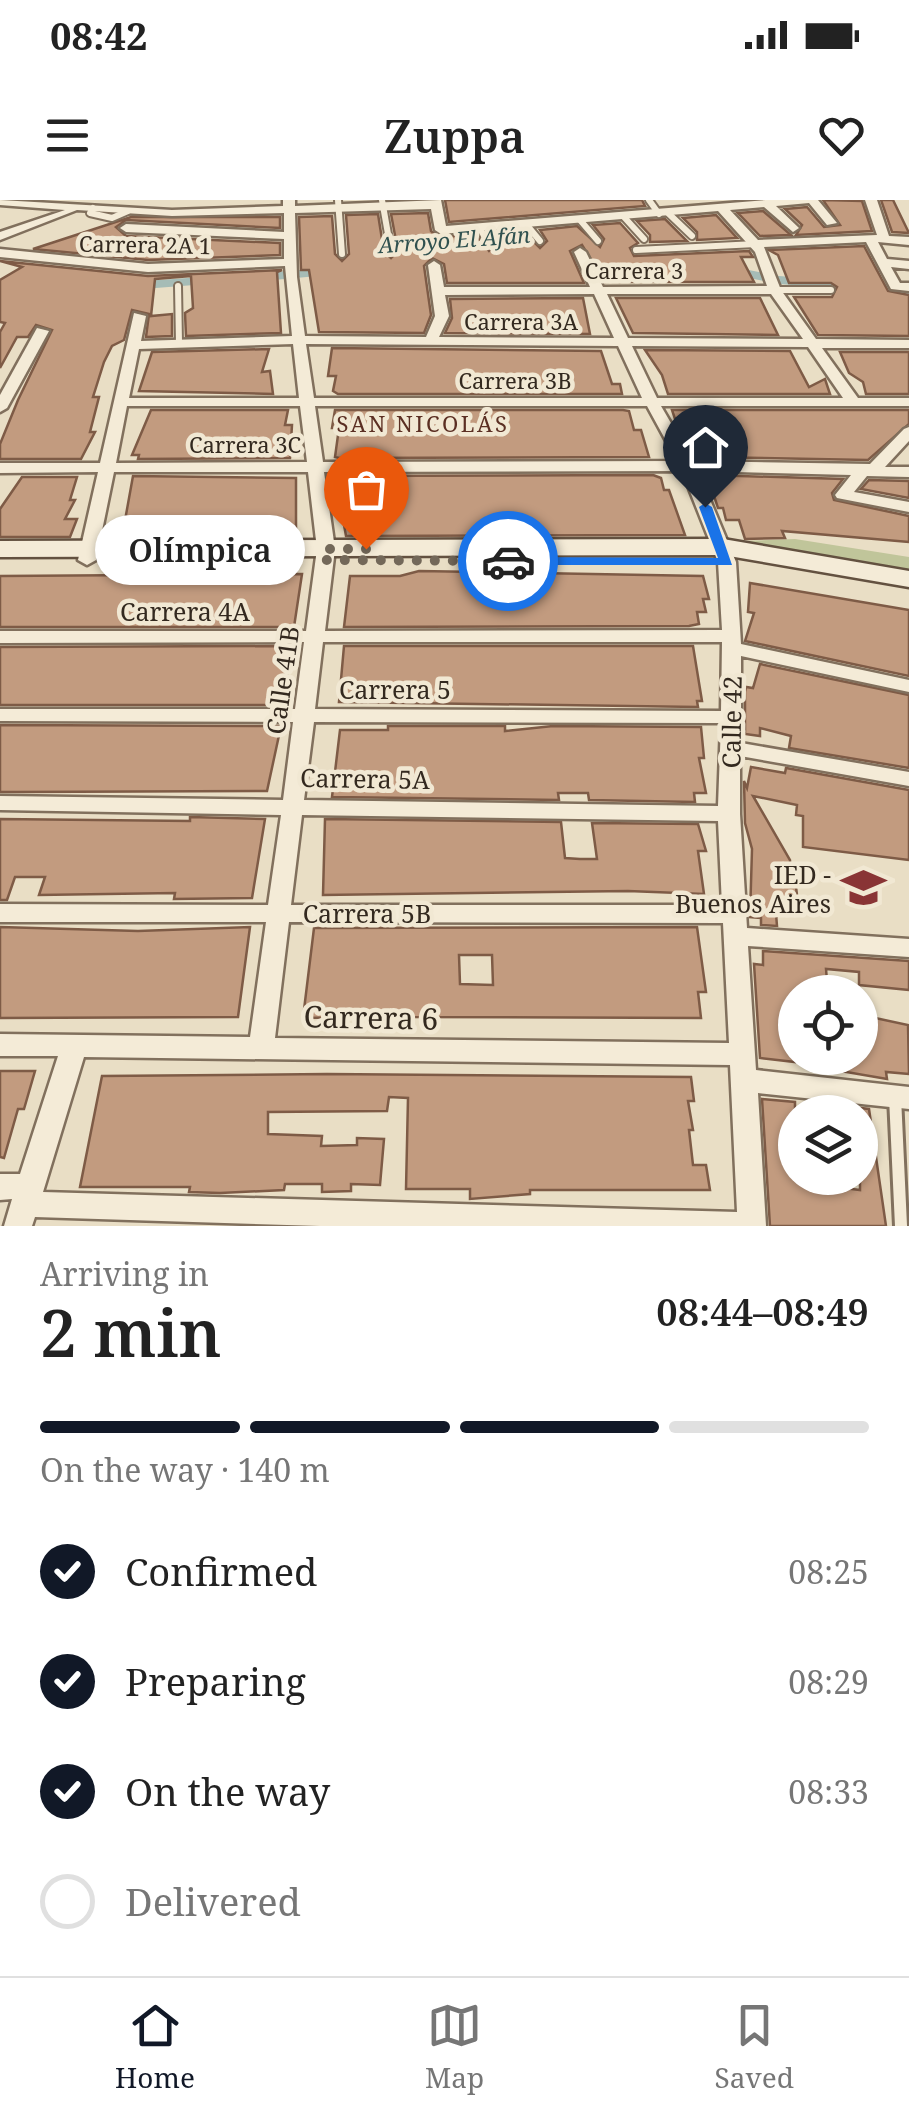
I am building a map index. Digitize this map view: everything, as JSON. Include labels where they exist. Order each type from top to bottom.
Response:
[{"type":"street","points":[[148,268],[206,200]]},
{"type":"street","points":[[0,202],[198,213],[435,202],[441,230],[624,217],[699,205],[722,208],[743,203],[810,200],[831,222]]},
{"type":"street","points":[[871,200],[884,262],[902,286]]},
{"type":"street","points":[[597,201],[608,218]]},
{"type":"street","points":[[767,204],[793,228]]},
{"type":"street","points":[[0,236],[91,205]]},
{"type":"street","name":"Calle 41B","points":[[261,1048],[325,554],[290,262],[289,206]]},
{"type":"street","points":[[722,208],[756,244],[772,283],[854,403]]},
{"type":"street","points":[[126,228],[290,236]]},
{"type":"street","points":[[756,244],[877,238],[909,241]]},
{"type":"street","name":"Calle 42","points":[[580,252],[652,404],[688,466],[725,555],[731,642],[729,814],[752,1226]]},
{"type":"street","name":"Carrera 2A 1","points":[[0,253],[148,268],[290,262]]},
{"type":"street","points":[[884,262],[909,264]]},
{"type":"street","points":[[431,340],[442,316],[434,265]]},
{"type":"street","name":"Carrera 3","points":[[437,291],[772,283]]},
{"type":"street","points":[[88,555],[139,316]]},
{"type":"street","points":[[0,408],[42,331]]},
{"type":"street","name":"Carrera 3A","points":[[132,345],[299,340],[909,344]]},
{"type":"street","name":"Carrera 3B","points":[[120,402],[909,402]]},
{"type":"street","points":[[909,432],[843,495],[909,508]]},
{"type":"street","name":"Carrera 3C","points":[[0,468],[688,466],[909,472]]},
{"type":"street","points":[[0,550],[88,555]]},
{"type":"street","points":[[0,560],[88,555],[725,555],[909,579]]},
{"type":"street","points":[[725,555],[909,593]]},
{"type":"street","name":"Carrera 4A","points":[[0,637],[316,635],[731,642],[909,686]]},
{"type":"street","name":"Carrera 5","points":[[0,716],[730,717]]},
{"type":"street","points":[[730,748],[909,779]]},
{"type":"street","name":"Carrera 5A","points":[[0,803],[290,804],[729,814]]},
{"type":"street","name":"Carrera 5B","points":[[0,913],[278,913],[734,924],[909,948]]},
{"type":"street","name":"Carrera 6","points":[[0,1045],[261,1048],[743,1067],[902,1098]]},
{"type":"street","points":[[24,1205],[74,1046]]},
{"type":"street","points":[[0,1186],[24,1205],[752,1226]]},
{"type":"lane","points":[[648,200],[692,236]]},
{"type":"lane","points":[[382,204],[391,250]]},
{"type":"lane","points":[[338,205],[342,254]]},
{"type":"lane","points":[[624,217],[644,239]]},
{"type":"lane","points":[[580,220],[598,241]]},
{"type":"lane","points":[[526,224],[540,240]]},
{"type":"lane","points":[[480,228],[488,244]]},
{"type":"lane","points":[[636,250],[756,244]]},
{"type":"lane","name":"Carrera 3","points":[[772,283],[831,290]]},
{"type":"lane","points":[[178,286],[179,344]]},
{"type":"lane","points":[[901,1226],[902,1098]]},
{"type":"green space","points":[[795,539],[909,557],[909,572],[747,547],[744,541]]},
{"type":"building","points":[[445,200],[642,200],[645,206],[449,222]]},
{"type":"building","points":[[823,200],[862,201],[872,231],[796,235],[802,225],[785,209],[807,207],[824,227],[840,225]]},
{"type":"building","points":[[881,200],[893,200],[909,233],[892,232]]},
{"type":"building","points":[[763,211],[791,235],[760,236],[738,213]]},
{"type":"building","points":[[428,213],[431,231],[439,237],[476,235],[489,251],[495,245],[490,234],[523,231],[540,248],[547,241],[540,230],[577,226],[600,247],[604,239],[593,225],[620,223],[638,243],[630,248],[634,256],[749,251],[753,257],[741,257],[754,282],[605,282],[582,245],[570,251],[584,283],[447,283],[444,264],[432,258],[424,266],[431,315],[424,333],[319,332],[309,270],[301,270],[299,217],[332,216],[335,254],[342,261],[349,254],[346,215],[378,214],[384,252],[391,258],[398,251],[391,214]]},
{"type":"building","points":[[716,215],[737,238],[697,240],[697,232],[683,218]]},
{"type":"building","points":[[131,217],[280,217],[280,228],[126,220],[116,227],[126,236],[280,243],[280,255],[148,260],[33,249]]},
{"type":"building","points":[[665,219],[687,241],[650,242],[650,235],[637,221]]},
{"type":"building","points":[[864,246],[888,291],[909,295],[909,336],[818,335],[794,297],[832,297],[837,287],[831,283],[789,283],[778,255],[769,250]]},
{"type":"building","points":[[0,261],[148,276],[282,270],[277,272],[281,333],[186,336],[185,313],[193,308],[191,276],[155,279],[151,316],[172,314],[172,336],[146,337],[149,314],[132,310],[124,340],[112,346],[104,362],[93,397],[99,397],[90,432],[95,432],[81,459],[0,459],[0,444],[52,330],[36,325],[28,337],[17,337],[0,368],[0,332],[5,323],[0,322],[0,280],[22,267]]},
{"type":"building","points":[[583,298],[590,334],[445,333],[452,318],[450,299]]},
{"type":"building","points":[[616,298],[760,298],[778,335],[633,333]]},
{"type":"building","points":[[332,348],[601,351],[612,384],[620,384],[622,394],[338,394],[333,391],[336,376],[328,376]]},
{"type":"building","points":[[269,349],[262,372],[270,371],[273,394],[139,391],[152,352]]},
{"type":"building","points":[[645,350],[790,351],[809,387],[825,379],[830,394],[668,394],[662,375]]},
{"type":"building","points":[[840,352],[909,352],[909,394],[866,394],[863,382],[849,373]]},
{"type":"building","points":[[151,410],[288,410],[285,425],[292,425],[290,458],[138,459],[139,455],[132,455]]},
{"type":"building","points":[[335,410],[623,410],[629,411],[634,430],[641,430],[649,457],[339,458],[335,457],[339,428],[332,428]]},
{"type":"building","points":[[672,410],[909,410],[909,424],[868,460],[702,457],[694,456],[688,428],[683,419],[675,419]]},
{"type":"building","points":[[707,475],[843,479],[832,493],[834,500],[909,516],[909,542],[782,531],[785,538],[745,539],[739,520],[726,520],[723,508],[718,508]]},
{"type":"building","points":[[133,476],[296,478],[296,536],[122,537]]},
{"type":"building","points":[[338,476],[661,478],[664,490],[669,490],[685,535],[346,536],[337,486]]},
{"type":"building","points":[[22,477],[77,477],[70,500],[75,500],[65,519],[77,519],[70,537],[0,537],[0,509]]},
{"type":"building","points":[[869,480],[909,481],[909,498],[861,489]]},
{"type":"building","points":[[419,571],[703,576],[709,599],[703,599],[706,612],[697,612],[699,624],[689,626],[344,627],[350,576],[400,576]]},
{"type":"building","points":[[302,574],[294,627],[0,627],[0,576]]},
{"type":"building","points":[[750,583],[909,610],[909,676],[745,641],[754,613],[748,612]]},
{"type":"building","points":[[291,646],[283,705],[0,705],[0,647]]},
{"type":"building","points":[[344,646],[693,646],[702,701],[697,701],[698,707],[339,702]]},
{"type":"building","points":[[760,664],[909,695],[909,768],[789,748],[791,736],[760,728],[760,736],[745,734],[746,687],[753,688]]},
{"type":"building","points":[[0,725],[281,726],[267,791],[0,792]]},
{"type":"building","points":[[388,726],[505,726],[505,731],[553,726],[701,727],[704,758],[699,758],[706,793],[694,793],[695,802],[589,800],[588,793],[558,793],[559,800],[332,797],[340,730],[388,730]]},
{"type":"building","points":[[751,767],[785,773],[786,768],[909,790],[909,860],[803,847],[803,816],[796,815],[797,805],[753,796],[790,860],[791,887],[796,887],[798,903],[775,901],[777,926],[761,925],[761,918],[750,917],[752,849],[745,823],[744,781],[747,788]]},
{"type":"building","points":[[190,817],[265,819],[252,898],[174,899],[175,893],[39,895],[45,877],[15,877],[7,900],[0,900],[0,819],[190,821]]},
{"type":"building","points":[[325,819],[561,822],[565,858],[580,859],[597,859],[592,823],[698,824],[706,851],[698,851],[704,894],[628,891],[323,895]]},
{"type":"building","points":[[0,927],[138,931],[250,927],[238,1017],[0,1018]]},
{"type":"building","points":[[697,927],[706,992],[698,992],[701,1018],[405,1017],[405,1013],[370,1012],[370,1017],[303,1018],[314,928]],"holes":[[[459,955],[492,955],[493,985],[460,984]]]},
{"type":"building","points":[[763,951],[909,961],[909,990],[878,987],[878,975],[859,972],[826,969],[827,975],[778,975],[778,1060],[760,1058],[754,964],[763,965]]},
{"type":"building","points":[[878,1019],[908,1025],[909,1074],[886,1072],[887,1079],[864,1075],[878,1075]]},
{"type":"building","points":[[0,1071],[35,1071],[24,1109],[18,1109],[4,1158],[0,1157]]},
{"type":"building","points":[[102,1076],[691,1077],[694,1101],[688,1101],[693,1165],[706,1165],[710,1190],[530,1190],[530,1194],[470,1199],[470,1189],[406,1189],[408,1098],[389,1097],[387,1111],[268,1112],[268,1134],[322,1136],[321,1146],[357,1145],[357,1138],[384,1139],[380,1185],[351,1184],[351,1191],[322,1192],[322,1184],[285,1184],[284,1190],[220,1193],[189,1192],[190,1187],[80,1187]]},
{"type":"building","points":[[762,1099],[778,1100],[778,1195],[878,1195],[878,1171],[886,1226],[770,1226]]},
{"type":"waterway","name":"Arroyo El Afán","points":[[723,269],[779,280],[909,290]]},
{"type":"waterway","name":"Arroyo El Afán","points":[[250,278],[336,271]]},
{"type":"waterway","name":"Arroyo El Afán","points":[[130,286],[216,280]]},
{"type":"way so far","points":[[366,549],[326,549],[324,560],[508,561]]},
{"type":"place","name":"Olímpica","points":[[366,549]]},
{"type":"place","name":"IED - Buenos Aires","points":[[864,888]]},
{"type":"district","name":"SAN NICOLÁS","points":[[423,423]]},
{"type":"route","points":[[508,561],[727,562],[705,507]]}]
